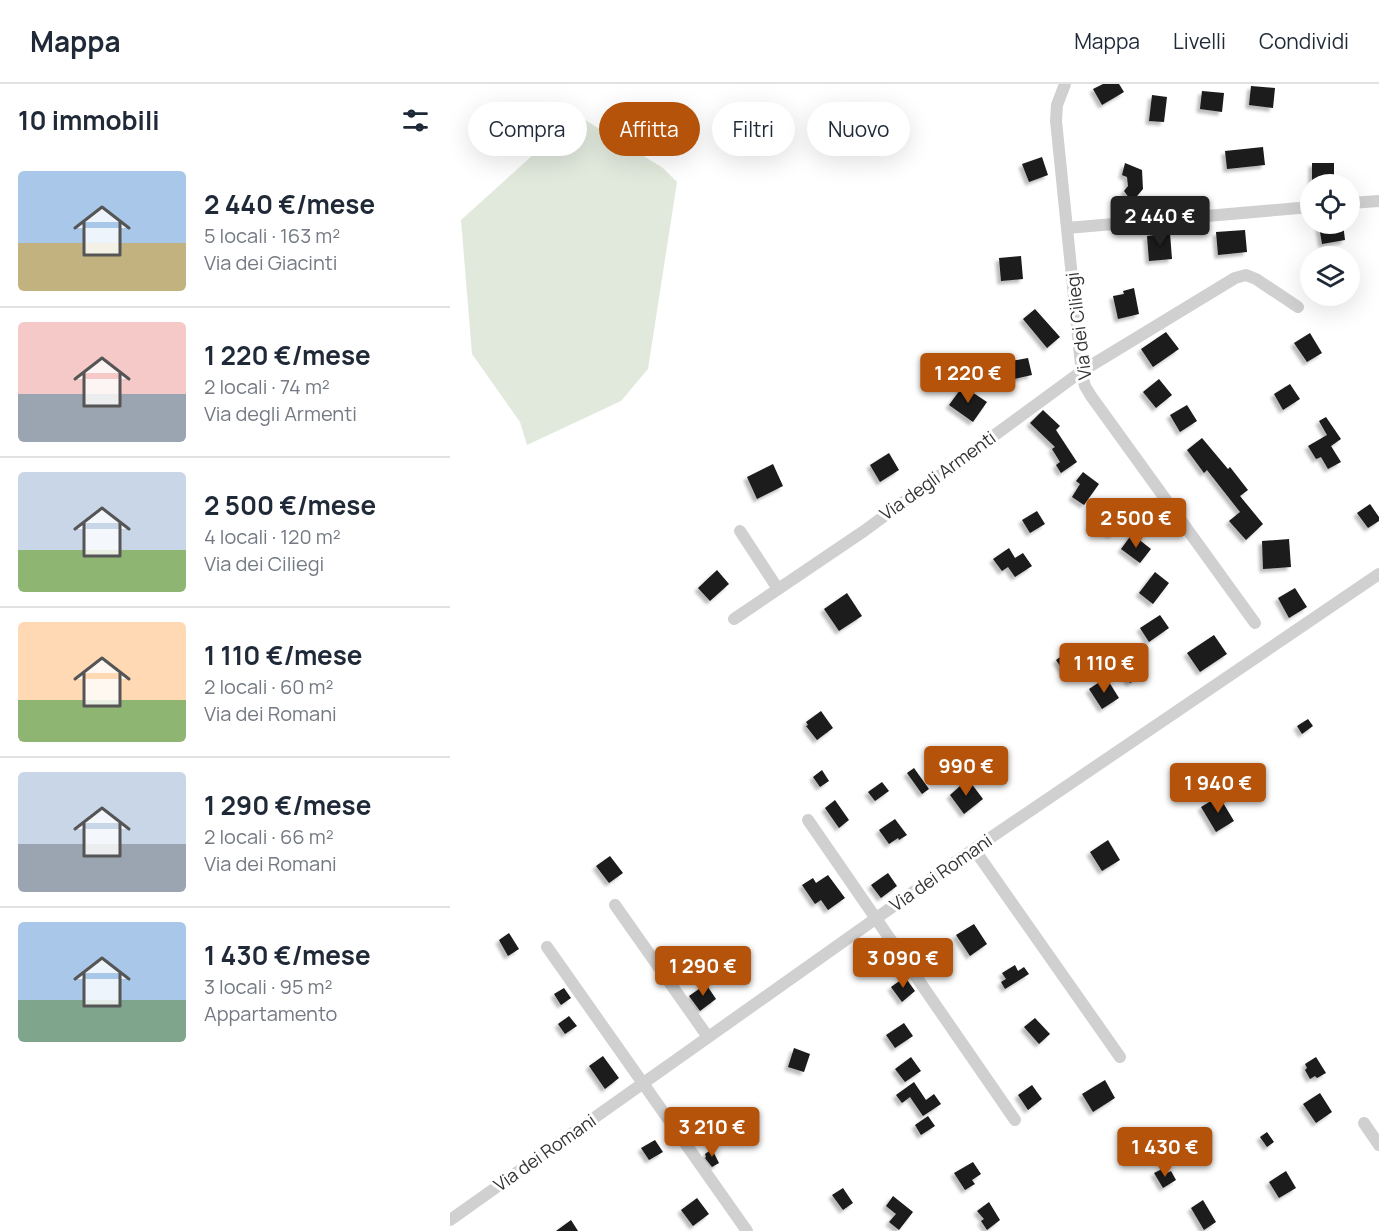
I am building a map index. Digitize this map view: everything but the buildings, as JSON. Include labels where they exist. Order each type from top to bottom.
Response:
[{"type":"street","name":"Via dei Ciliegi","points":[[1065,84],[1057,105],[1056,121],[1085,386],[1255,623]]},
{"type":"street","points":[[1360,202],[1379,201]]},
{"type":"street","points":[[1067,228],[1300,208]]},
{"type":"street","name":"Via degli Armenti","points":[[734,619],[864,531],[1082,371],[1238,277],[1246,275],[1256,279],[1298,307]]},
{"type":"street","points":[[740,531],[778,589]]},
{"type":"street","name":"Via dei Romani","points":[[450,1220],[974,849],[1379,574]]},
{"type":"street","points":[[808,819],[1015,1120]]},
{"type":"street","points":[[974,849],[1120,1058]]},
{"type":"street","points":[[615,905],[708,1037]]},
{"type":"street","points":[[547,947],[747,1231]]},
{"type":"street","points":[[1364,1123],[1379,1145]]},
{"type":"shaded area","points":[[587,121],[599,129],[599,156],[644,156],[663,168],[677,182],[648,369],[621,401],[527,445],[520,422],[472,354],[461,220],[532,156],[587,156]]}]
